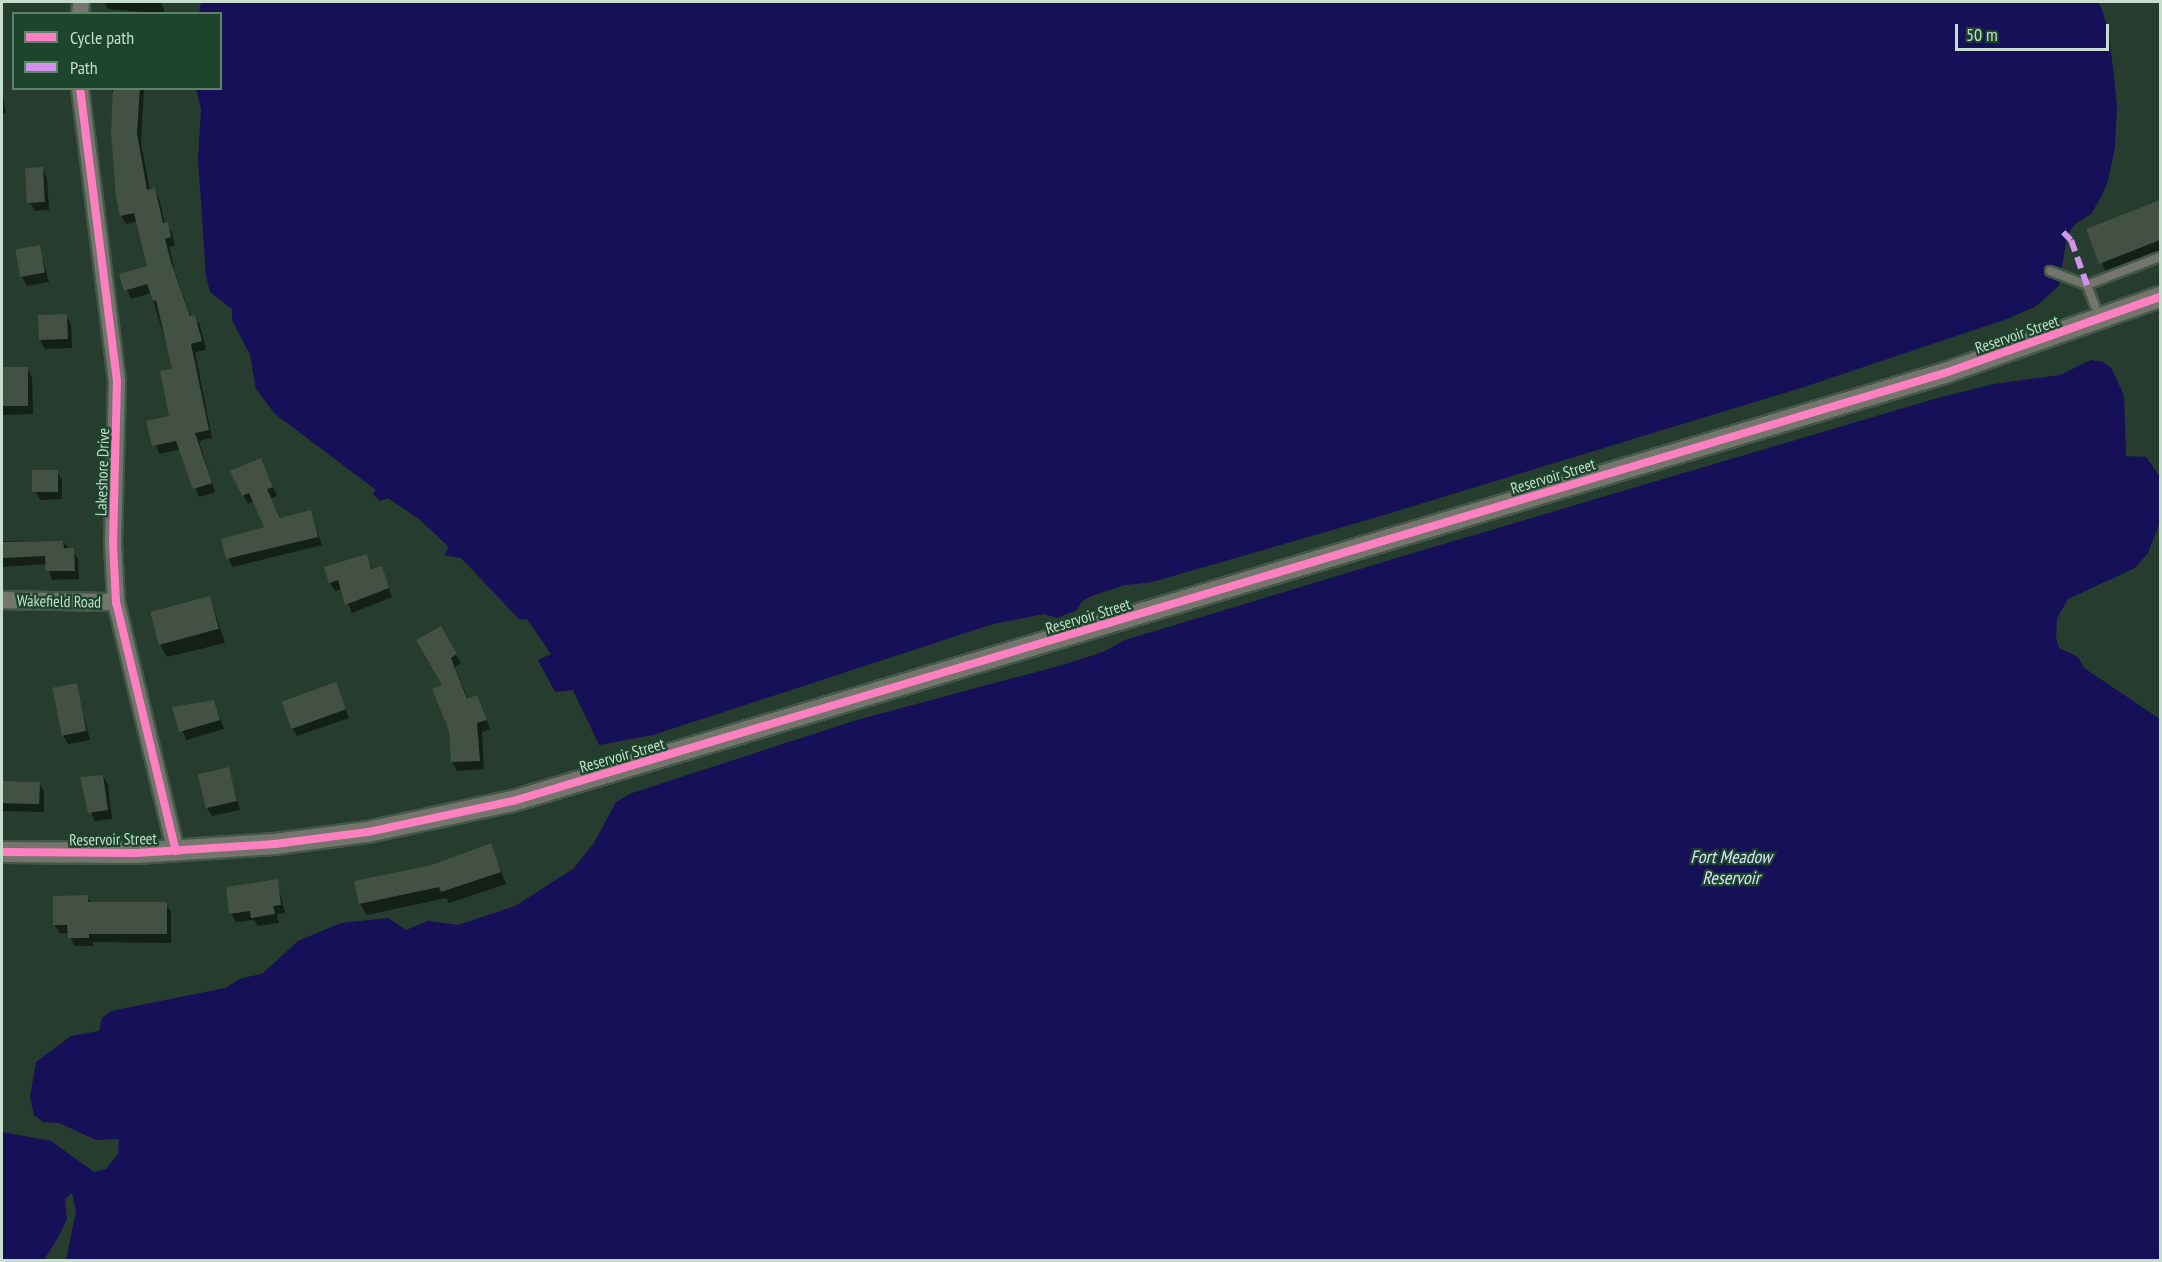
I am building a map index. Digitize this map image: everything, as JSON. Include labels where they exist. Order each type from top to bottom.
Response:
[{"type":"street","name":"Lakeshore Drive","points":[[80,90],[117,381],[113,544],[117,602],[125,652],[176,851]]},
{"type":"street","name":"Reservoir Street","points":[[2,852],[176,851],[321,839],[513,801],[1936,376],[2160,297]]},
{"type":"street","name":"Wakefield Road","points":[[2,600],[117,602]]},
{"type":"lane","points":[[2050,271],[2087,285],[2160,257]]},
{"type":"lane","points":[[2087,285],[2095,306]]},
{"type":"water","points":[[201,2],[2099,2],[2108,28],[2113,68],[2117,106],[2115,147],[2108,181],[2100,199],[2091,214],[2075,224],[2067,236],[2059,286],[2036,306],[2007,319],[1804,387],[1374,518],[1152,582],[1125,585],[1094,595],[1082,601],[1077,610],[1057,618],[1044,614],[993,624],[653,735],[599,745],[573,690],[555,692],[538,660],[551,654],[527,619],[520,620],[461,558],[444,555],[449,547],[419,519],[388,498],[380,501],[373,494],[376,490],[275,414],[256,389],[250,355],[232,320],[232,309],[210,292],[206,276],[198,158],[201,109],[196,90],[222,90],[222,12],[199,12]]},
{"type":"water","name":"Fort Meadow Reservoir","points":[[2091,360],[2103,362],[2112,369],[2124,396],[2126,456],[2146,457],[2160,477],[2160,522],[2148,553],[2135,568],[2068,599],[2057,618],[2056,638],[2059,648],[2078,657],[2084,668],[2160,719],[2160,1260],[66,1260],[76,1211],[72,1193],[65,1199],[67,1219],[44,1260],[2,1260],[2,1132],[51,1141],[94,1172],[106,1169],[118,1154],[119,1139],[96,1140],[59,1123],[43,1122],[34,1115],[30,1097],[36,1062],[71,1036],[99,1031],[102,1018],[111,1011],[225,988],[242,978],[262,974],[298,941],[341,923],[388,918],[406,930],[428,921],[458,925],[515,906],[573,869],[594,843],[616,802],[632,793],[857,720],[1066,664],[1103,652],[1125,640],[1410,554],[1934,399],[1994,384],[2060,375]]},
{"type":"building","points":[[113,90],[140,90],[137,133],[147,190],[155,188],[163,223],[168,222],[171,237],[165,239],[171,262],[190,316],[195,315],[202,341],[191,344],[209,430],[195,433],[212,483],[193,489],[176,441],[152,446],[146,421],[169,416],[160,371],[172,369],[156,300],[153,301],[147,284],[124,291],[119,274],[147,266],[134,213],[120,216],[116,197],[111,133]]},
{"type":"building","points":[[43,167],[45,202],[27,203],[25,168]]},
{"type":"building","points":[[2160,200],[2160,240],[2099,264],[2086,229]]},
{"type":"building","points":[[40,245],[45,273],[20,277],[15,249]]},
{"type":"building","points":[[67,314],[68,339],[39,340],[38,315]]},
{"type":"building","points":[[2,367],[28,367],[28,406],[2,406]]},
{"type":"building","points":[[261,458],[273,487],[267,489],[280,518],[311,510],[318,537],[226,559],[221,539],[264,527],[249,493],[242,496],[230,471]]},
{"type":"building","points":[[32,470],[58,470],[58,492],[32,492]]},
{"type":"building","points":[[63,541],[64,548],[74,548],[75,571],[46,571],[45,556],[2,558],[2,542]]},
{"type":"building","points":[[367,554],[371,569],[382,566],[389,588],[345,605],[338,580],[329,583],[324,567]]},
{"type":"building","points":[[210,596],[219,629],[159,645],[150,612]]},
{"type":"building","points":[[441,626],[457,654],[451,658],[467,699],[477,695],[487,720],[477,723],[480,761],[451,762],[449,731],[432,689],[442,685],[416,640]]},
{"type":"building","points":[[336,682],[346,709],[291,729],[281,702]]},
{"type":"building","points":[[77,683],[86,731],[62,736],[52,688]]},
{"type":"building","points":[[214,700],[220,720],[179,732],[172,707]]},
{"type":"building","points":[[229,767],[237,801],[206,808],[198,774]]},
{"type":"building","points":[[103,775],[108,810],[88,813],[80,777]]},
{"type":"building","points":[[2,781],[40,782],[39,804],[2,803]]},
{"type":"building","points":[[491,843],[501,872],[441,892],[439,887],[359,904],[354,881],[432,865]]},
{"type":"building","points":[[278,879],[281,905],[273,906],[275,914],[251,918],[250,911],[229,914],[226,887]]},
{"type":"building","points":[[88,895],[88,902],[167,902],[167,934],[89,934],[89,938],[68,938],[67,925],[53,925],[53,896]]},
{"type":"marked path","points":[[2063,232],[2071,240],[2087,285]]},
{"type":"cycle path","points":[[80,90],[117,381],[113,544],[116,602],[176,851]]},
{"type":"cycle path","points":[[2,852],[136,853],[275,844],[368,832],[513,801],[1945,373],[2160,297]]}]
